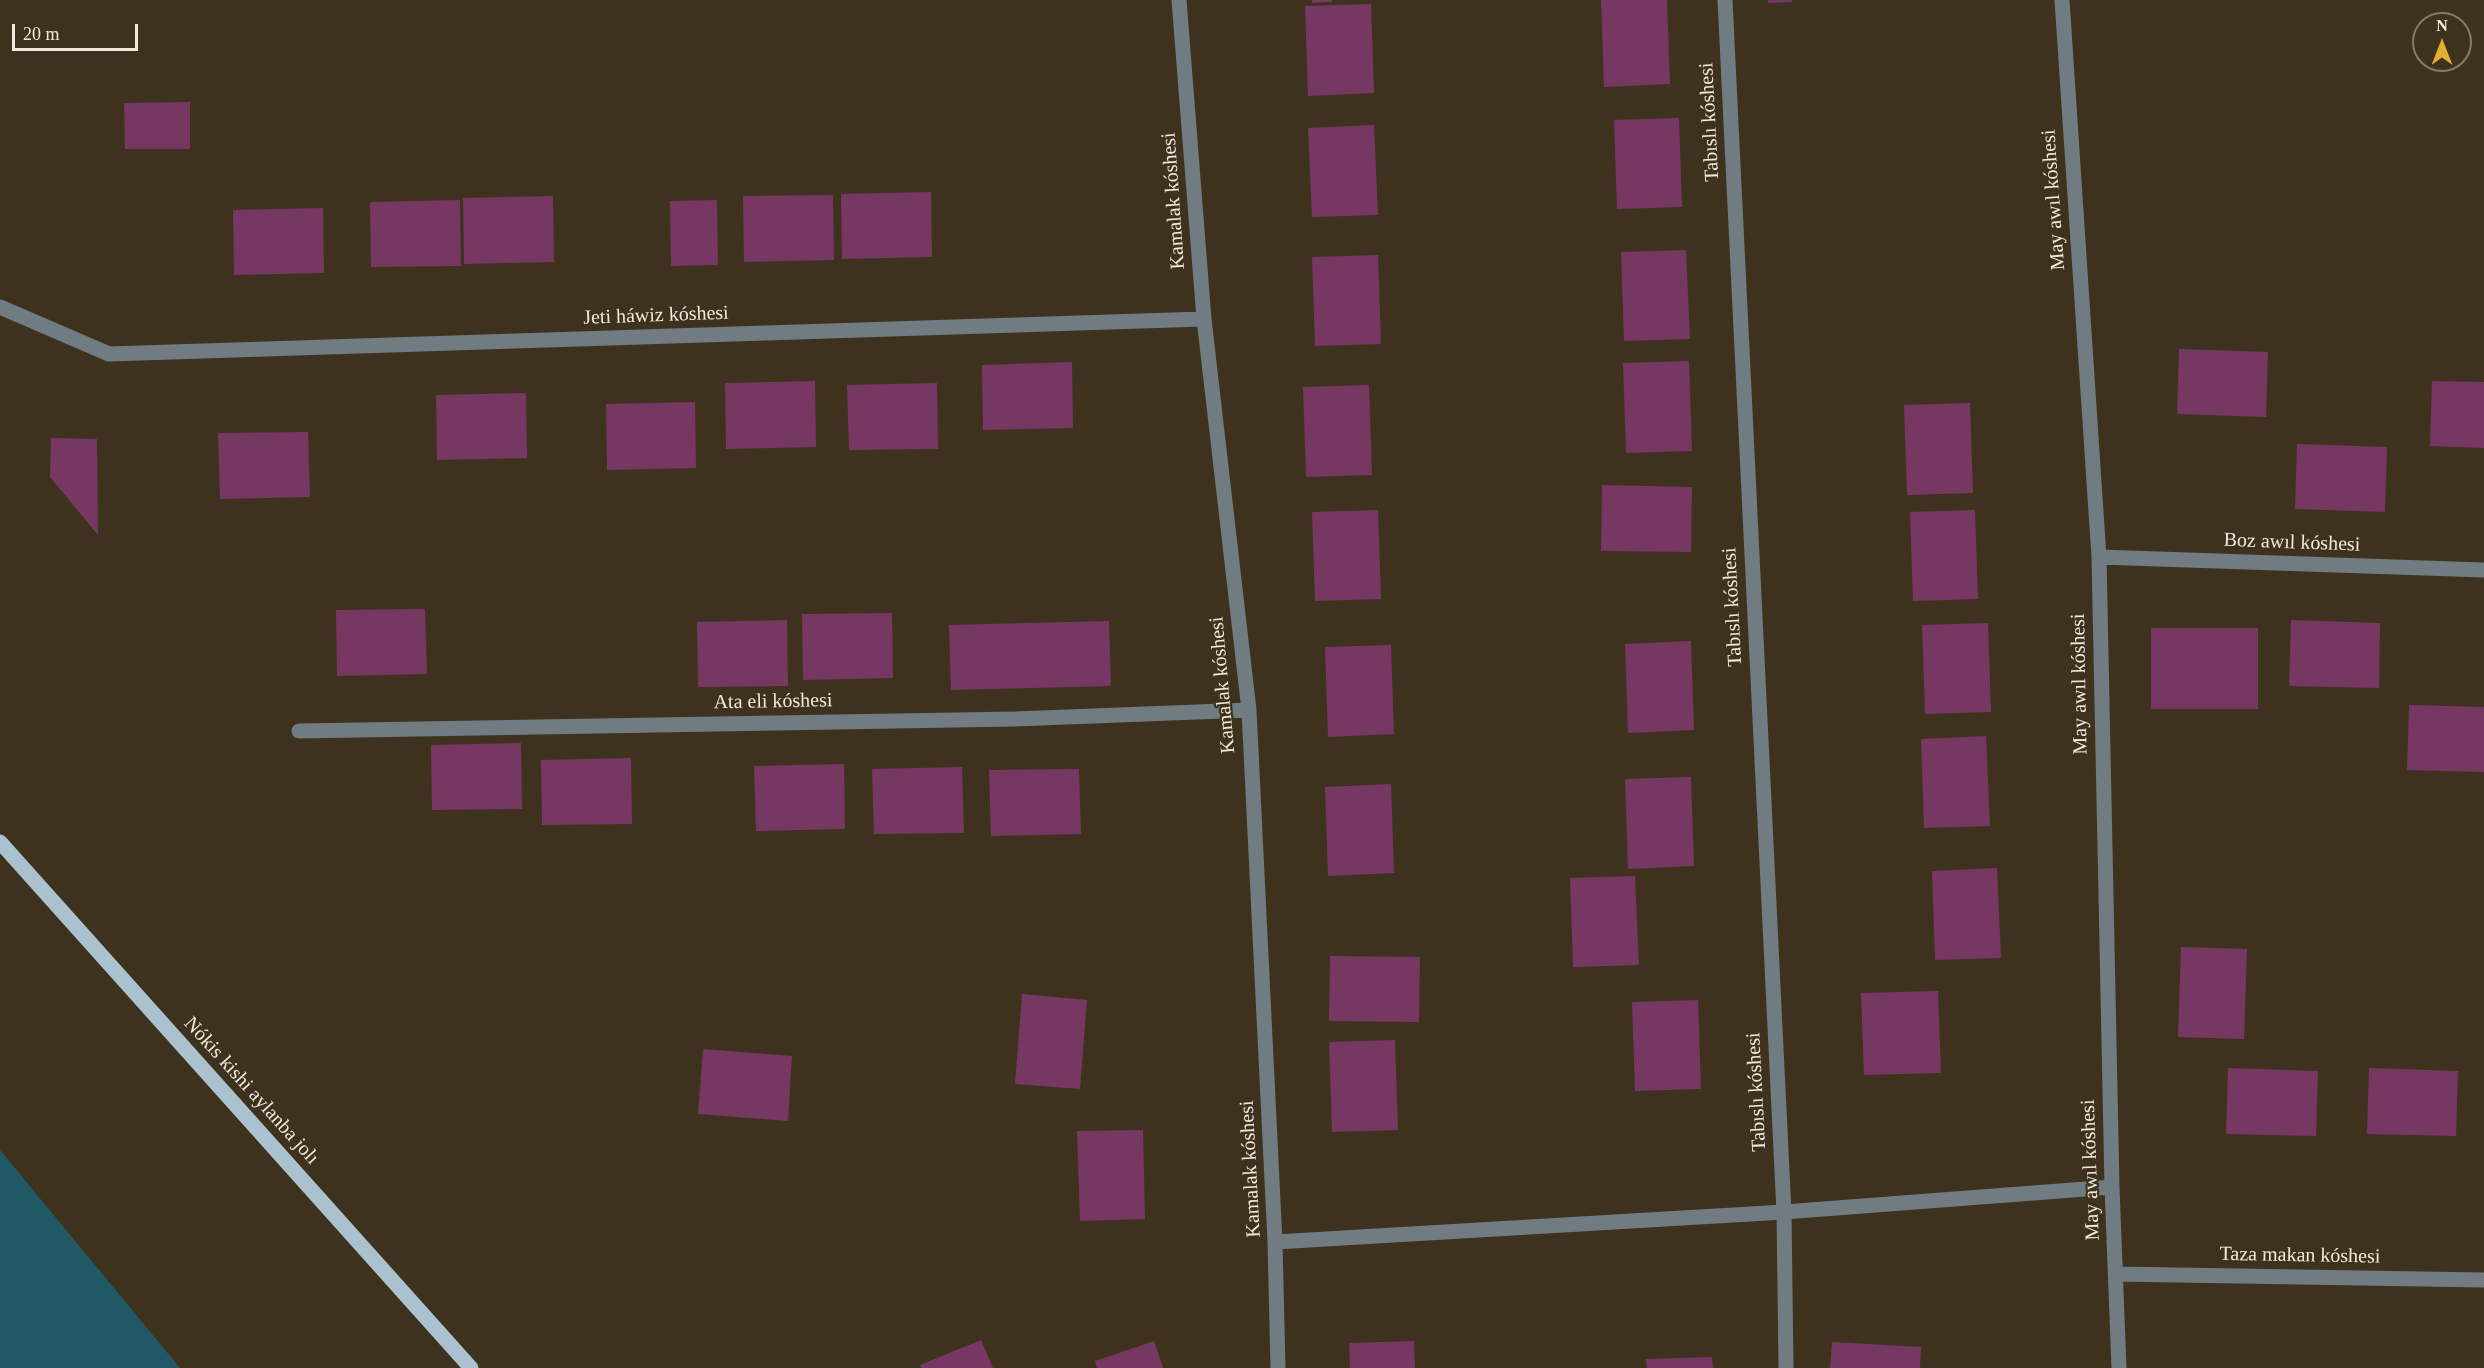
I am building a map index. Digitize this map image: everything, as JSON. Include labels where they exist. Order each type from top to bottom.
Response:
[{"type":"main road","name":"Nókis kishi aylanba jolı","points":[[0,842],[471,1368]]},
{"type":"street","name":"Kamalak kóshesi","points":[[1179,0],[1204,319],[1249,710],[1275,1242],[1278,1368]]},
{"type":"street","name":"Tabıslı kóshesi","points":[[1725,0],[1784,1212],[1786,1368]]},
{"type":"street","name":"May awıl kóshesi","points":[[2062,0],[2099,557],[2112,1187],[2120,1368]]},
{"type":"street","name":"Jeti háwiz kóshesi","points":[[0,307],[109,354],[1204,319]]},
{"type":"street","name":"Boz awıl kóshesi","points":[[2099,557],[2484,570]]},
{"type":"street","name":"Ata eli kóshesi","points":[[299,731],[1003,719],[1249,710]]},
{"type":"street","points":[[1275,1242],[1784,1212],[2112,1187]]},
{"type":"street","name":"Taza makan kóshesi","points":[[2116,1274],[2484,1280]]},
{"type":"water","points":[[0,1150],[180,1368],[0,1368]]},
{"type":"building","points":[[1312,0],[1332,0],[1332,2],[1312,3]]},
{"type":"building","points":[[1601,0],[1667,0],[1670,84],[1604,87]]},
{"type":"building","points":[[1768,0],[1792,0],[1792,2],[1768,3]]},
{"type":"building","points":[[1371,4],[1374,93],[1308,96],[1305,6]]},
{"type":"building","points":[[190,102],[190,149],[125,149],[124,103]]},
{"type":"building","points":[[1679,118],[1682,207],[1617,209],[1614,120]]},
{"type":"building","points":[[1374,125],[1378,215],[1312,217],[1308,128]]},
{"type":"building","points":[[931,192],[932,257],[842,259],[841,194]]},
{"type":"building","points":[[833,195],[834,260],[744,262],[743,196]]},
{"type":"building","points":[[553,196],[554,262],[464,264],[463,198]]},
{"type":"building","points":[[460,200],[461,266],[371,267],[370,202]]},
{"type":"building","points":[[717,200],[718,265],[671,266],[670,201]]},
{"type":"building","points":[[323,208],[324,273],[234,275],[233,210]]},
{"type":"building","points":[[1686,250],[1690,339],[1624,341],[1621,252]]},
{"type":"building","points":[[1378,255],[1381,344],[1315,346],[1312,257]]},
{"type":"building","points":[[2179,349],[2268,352],[2266,417],[2177,414]]},
{"type":"building","points":[[1689,361],[1692,451],[1626,453],[1623,363]]},
{"type":"building","points":[[1072,362],[1073,428],[983,430],[982,365]]},
{"type":"building","points":[[815,381],[816,447],[726,449],[725,383]]},
{"type":"building","points":[[2432,381],[2484,382],[2484,448],[2430,446]]},
{"type":"building","points":[[937,383],[938,449],[849,450],[847,385]]},
{"type":"building","points":[[1369,385],[1372,475],[1306,477],[1303,387]]},
{"type":"building","points":[[526,393],[527,458],[437,460],[436,395]]},
{"type":"building","points":[[695,402],[696,468],[607,470],[606,404]]},
{"type":"building","points":[[1970,403],[1973,493],[1907,495],[1904,405]]},
{"type":"building","points":[[308,432],[310,497],[220,499],[218,433]]},
{"type":"building","points":[[51,438],[97,439],[98,535],[50,477]]},
{"type":"building","points":[[2297,444],[2387,447],[2385,512],[2295,509]]},
{"type":"building","points":[[1602,485],[1692,487],[1691,552],[1601,551]]},
{"type":"building","points":[[1378,510],[1381,599],[1315,601],[1312,512]]},
{"type":"building","points":[[1975,510],[1978,599],[1913,601],[1910,512]]},
{"type":"building","points":[[425,609],[427,674],[337,676],[336,610]]},
{"type":"building","points":[[892,613],[893,678],[803,680],[802,614]]},
{"type":"building","points":[[787,620],[788,686],[698,687],[697,622]]},
{"type":"building","points":[[2291,620],[2380,623],[2379,688],[2289,686]]},
{"type":"building","points":[[1109,621],[1111,686],[951,690],[949,625]]},
{"type":"building","points":[[1988,623],[1991,712],[1925,714],[1922,625]]},
{"type":"building","points":[[2151,628],[2258,628],[2258,709],[2151,709]]},
{"type":"building","points":[[1691,641],[1694,730],[1628,733],[1625,644]]},
{"type":"building","points":[[1391,645],[1394,734],[1328,737],[1325,647]]},
{"type":"building","points":[[2409,705],[2484,707],[2484,772],[2407,770]]},
{"type":"building","points":[[1986,736],[1990,826],[1924,828],[1921,739]]},
{"type":"building","points":[[521,743],[522,809],[432,810],[431,745]]},
{"type":"building","points":[[631,758],[632,824],[542,825],[541,760]]},
{"type":"building","points":[[844,764],[845,829],[756,831],[754,766]]},
{"type":"building","points":[[962,767],[964,833],[874,834],[872,769]]},
{"type":"building","points":[[1079,769],[1081,834],[991,836],[989,770]]},
{"type":"building","points":[[1691,777],[1694,866],[1628,869],[1625,779]]},
{"type":"building","points":[[1391,784],[1394,873],[1328,876],[1325,787]]},
{"type":"building","points":[[1997,868],[2001,958],[1935,960],[1932,871]]},
{"type":"building","points":[[1635,876],[1639,965],[1573,967],[1570,878]]},
{"type":"building","points":[[2181,947],[2247,949],[2244,1039],[2178,1037]]},
{"type":"building","points":[[1330,956],[1420,957],[1419,1022],[1329,1021]]},
{"type":"building","points":[[1938,991],[1941,1073],[1864,1075],[1861,993]]},
{"type":"building","points":[[1022,994],[1087,1000],[1080,1089],[1015,1084]]},
{"type":"building","points":[[1698,1000],[1701,1089],[1635,1091],[1632,1002]]},
{"type":"building","points":[[1395,1040],[1398,1130],[1332,1132],[1329,1042]]},
{"type":"building","points":[[703,1049],[792,1056],[788,1121],[698,1114]]},
{"type":"building","points":[[2228,1068],[2318,1071],[2316,1136],[2226,1134]]},
{"type":"building","points":[[2369,1068],[2458,1071],[2456,1136],[2367,1134]]},
{"type":"building","points":[[1143,1130],[1145,1219],[1080,1221],[1077,1131]]},
{"type":"building","points":[[981,1340],[993,1368],[921,1368],[920,1365]]},
{"type":"building","points":[[1154,1341],[1163,1368],[1097,1368],[1095,1361]]},
{"type":"building","points":[[1414,1341],[1415,1368],[1350,1368],[1349,1343]]},
{"type":"building","points":[[1832,1342],[1921,1347],[1920,1368],[1830,1368]]},
{"type":"building","points":[[1712,1357],[1713,1368],[1647,1368],[1646,1359]]}]
